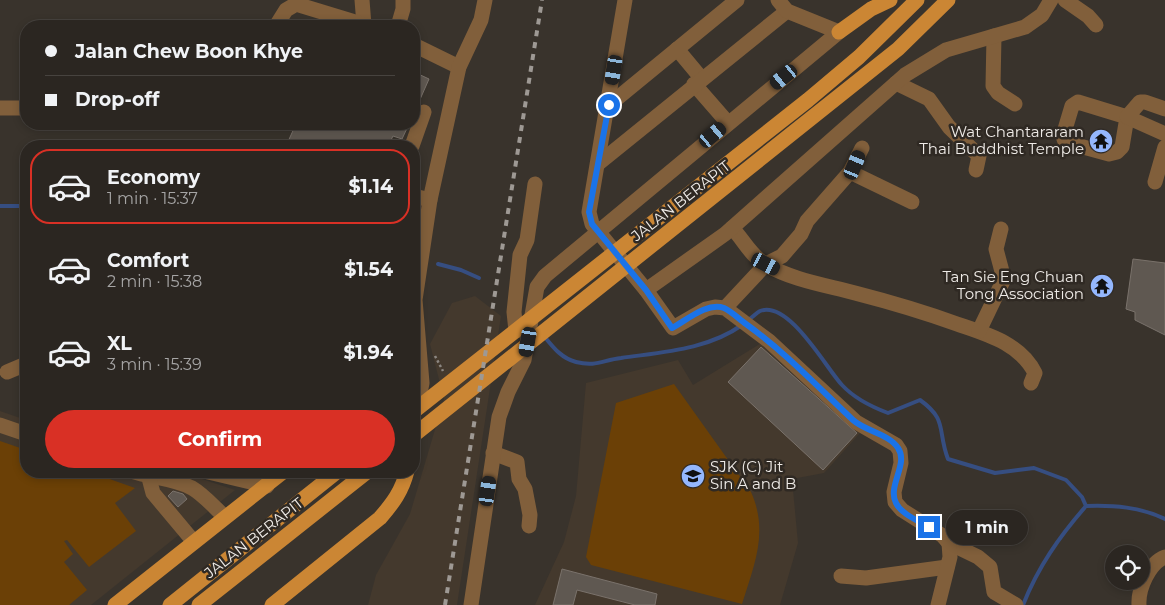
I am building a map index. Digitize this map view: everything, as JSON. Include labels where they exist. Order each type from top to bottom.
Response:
[{"type":"main road","points":[[839,32],[871,9],[890,0]]},
{"type":"main road","name":"JALAN BERAPIT","points":[[420,401],[516,331],[808,100],[916,0]]},
{"type":"main road","points":[[420,432],[890,55],[923,26],[948,0]]},
{"type":"main road","points":[[115,605],[276,478]]},
{"type":"main road","name":"JALAN BERAPIT","points":[[170,605],[329,478]]},
{"type":"main road","points":[[199,605],[359,478]]},
{"type":"main road","points":[[272,605],[380,518],[399,494],[405,478]]},
{"type":"street","points":[[362,0],[365,20]]},
{"type":"street","points":[[400,20],[404,9],[403,0]]},
{"type":"street","points":[[420,262],[430,200],[459,67],[481,20],[485,0]]},
{"type":"street","points":[[625,0],[589,219],[646,290],[672,328],[706,309],[715,307],[731,313],[769,341],[856,422],[896,445],[900,451],[901,463],[894,492],[895,502],[902,510],[943,536],[949,543],[978,557],[990,567],[994,592],[1015,604]]},
{"type":"street","points":[[609,105],[737,0]]},
{"type":"street","points":[[646,290],[732,228],[896,83],[928,59],[946,50],[1034,22],[1042,15],[1051,0]]},
{"type":"street","points":[[1065,0],[1088,16],[1096,25]]},
{"type":"street","points":[[280,20],[286,10],[296,4],[347,20]]},
{"type":"street","points":[[471,605],[499,416],[508,392],[524,360],[537,287],[545,276],[839,32],[783,5],[698,82],[599,163]]},
{"type":"street","points":[[994,36],[994,86],[998,93],[1015,104]]},
{"type":"street","points":[[420,47],[459,67]]},
{"type":"street","points":[[677,49],[728,123]]},
{"type":"street","points":[[896,83],[929,98],[949,127],[979,156],[976,170]]},
{"type":"street","points":[[1165,109],[1140,102],[1128,117],[1122,147],[1113,154],[1070,144],[1063,136],[1075,102],[1091,104],[1128,117],[1165,134]]},
{"type":"street","points":[[1,108],[20,108]]},
{"type":"street","points":[[420,123],[424,112]]},
{"type":"street","points":[[1155,182],[1165,147]]},
{"type":"street","points":[[731,313],[766,264],[782,256],[801,234],[807,221],[850,172],[862,148]]},
{"type":"street","points":[[850,172],[912,202]]},
{"type":"street","points":[[516,331],[514,312],[520,255],[527,240],[535,184]]},
{"type":"street","points":[[420,198],[430,200]]},
{"type":"street","points":[[732,228],[751,252],[766,264],[802,279],[909,307],[995,337],[1020,352],[1036,373],[1031,383]]},
{"type":"street","points":[[979,331],[1004,279],[996,249],[1002,229]]},
{"type":"street","points":[[420,364],[420,378]]},
{"type":"street","points":[[7,372],[20,367]]},
{"type":"street","points":[[0,425],[20,432]]},
{"type":"street","points":[[494,453],[517,462],[519,479],[525,488],[530,515],[529,526]]},
{"type":"street","points":[[194,542],[153,493],[149,478],[171,480],[192,488],[225,517]]},
{"type":"street","points":[[233,478],[267,486]]},
{"type":"street","points":[[938,605],[947,567],[949,543]]},
{"type":"street","points":[[1139,605],[1138,599],[1145,578],[1160,559],[1165,557]]},
{"type":"street","points":[[841,576],[866,578],[947,567]]},
{"type":"shaded area","points":[[475,296],[501,316],[457,605],[368,605],[376,575],[410,514],[444,399],[430,344],[452,303]]},
{"type":"shaded area","name":"SJK (C) Jit Sin A and B","points":[[763,342],[860,433],[824,473],[792,479],[798,543],[780,605],[535,605],[564,542],[576,496],[586,383],[678,360],[693,385]]},
{"type":"shaded area","points":[[674,384],[751,492],[756,507],[759,521],[758,548],[742,604],[591,565],[586,557],[616,403]]},
{"type":"shaded area","points":[[0,411],[20,418],[20,478],[199,478],[235,490],[91,605],[0,605]]},
{"type":"shaded area","points":[[0,441],[20,448],[20,478],[107,478],[135,488],[115,503],[136,531],[89,567],[67,540],[64,541],[73,554],[64,562],[87,590],[69,605],[0,605]]},
{"type":"building","points":[[420,75],[429,79],[420,99]]},
{"type":"building","points":[[293,130],[406,130],[402,139],[393,136],[391,140],[289,140]]},
{"type":"building","points":[[1133,259],[1165,263],[1165,335],[1135,320],[1135,312],[1126,309]]},
{"type":"building","points":[[761,347],[857,433],[823,470],[728,382]]},
{"type":"building","points":[[173,491],[183,494],[187,499],[178,507],[168,496]]},
{"type":"building","points":[[562,569],[657,594],[655,605],[635,605],[577,590],[573,605],[553,605]]},
{"type":"waterway","points":[[0,206],[20,206]]},
{"type":"waterway","points":[[438,264],[461,270],[479,278]]},
{"type":"waterway","points":[[748,320],[760,311],[771,310],[783,316],[806,338],[847,390],[876,408],[888,413],[920,400],[929,407],[938,420],[948,459],[995,473],[1034,468],[1066,480],[1082,497],[1086,506],[1050,553],[1035,578],[1023,605]]},
{"type":"waterway","points":[[544,336],[566,358],[589,364],[684,349],[714,340],[742,325]]},
{"type":"waterway","points":[[1086,506],[1127,508],[1165,519]]},
{"type":"railway","points":[[445,605],[542,0]]},
{"type":"place","name":"Wat Chantararam Thai Buddhist Temple","points":[[1101,141]]},
{"type":"place","name":"Tan Sie Eng Chuan Tong Association","points":[[1102,286]]},
{"type":"place","name":"SJK (C) Jit Sin A and B","points":[[693,476]]},
{"type":"route","points":[[609,105],[589,212],[589,219],[592,224],[646,290],[672,328],[706,309],[715,307],[725,308],[769,341],[856,422],[896,445],[900,451],[901,463],[894,492],[895,502],[902,510],[929,527]]}]
